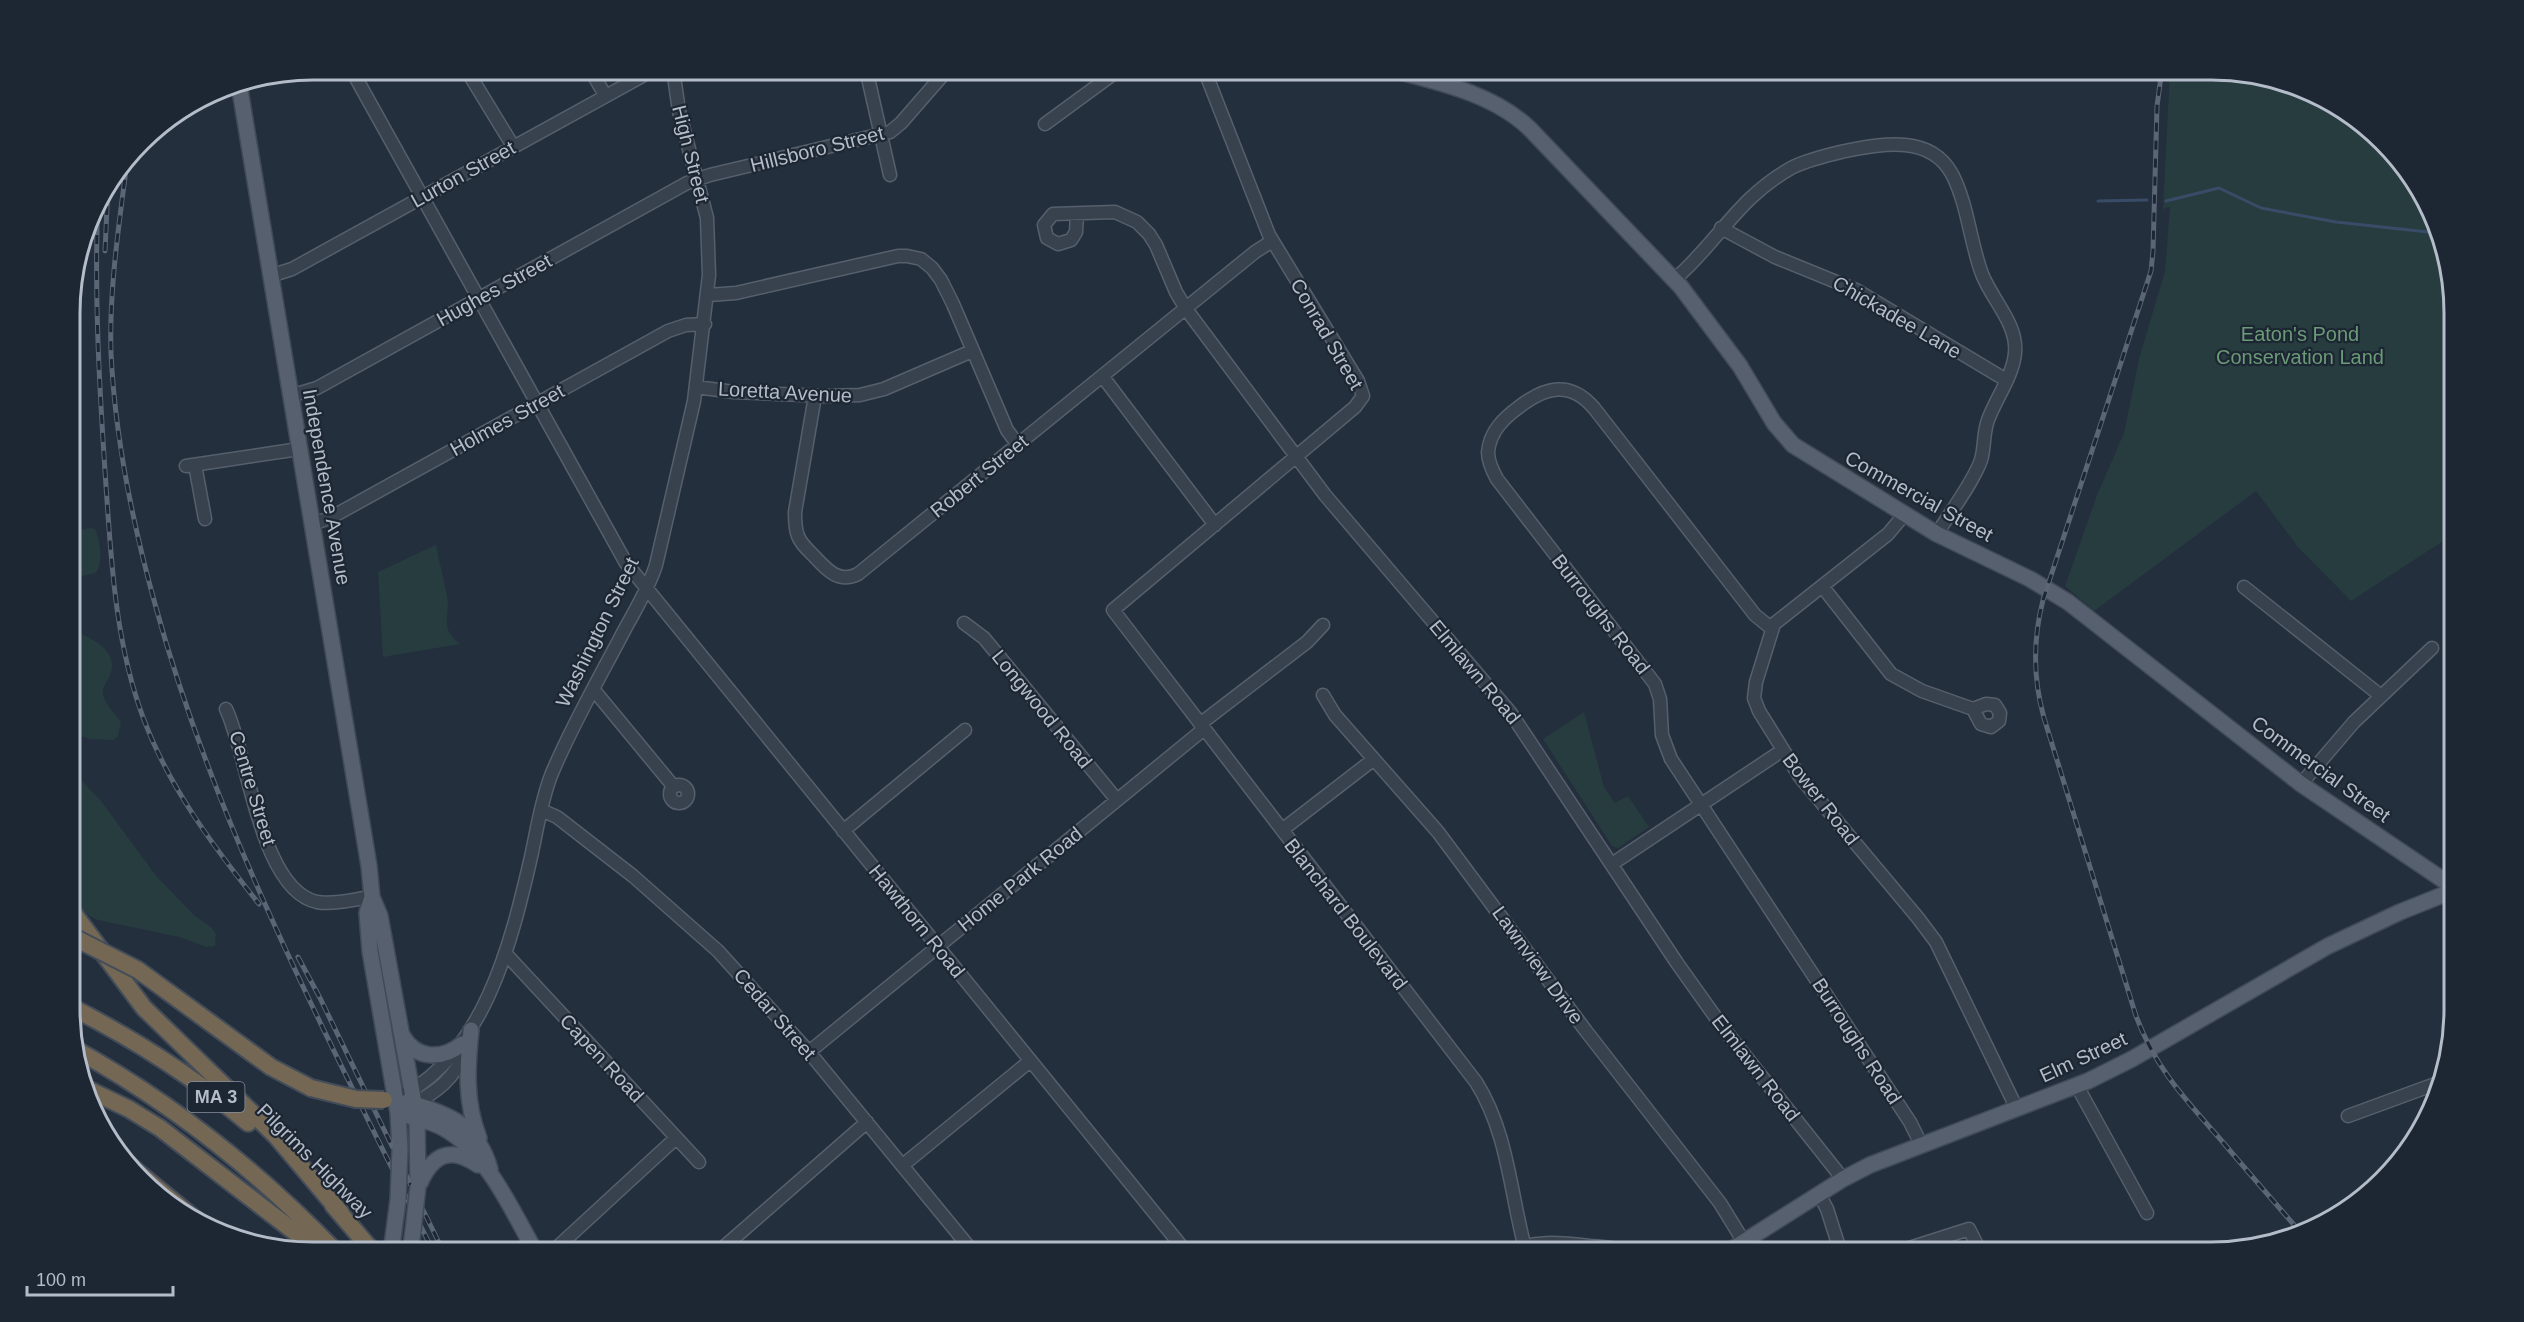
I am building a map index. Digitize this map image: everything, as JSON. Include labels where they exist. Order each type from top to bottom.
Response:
[{"type":"highway","points":[[80,922],[137,1000],[286,1147],[340,1213]]},
{"type":"highway","points":[[80,941],[138,970],[293,1081],[311,1088],[357,1099],[392,1104]]},
{"type":"highway","name":"Pilgrims Highway","points":[[80,1012],[149,1051],[216,1097],[286,1157],[365,1242]]},
{"type":"highway","name":"MA 3","points":[[84,1054],[131,1082],[217,1143],[282,1198],[326,1242]]},
{"type":"highway","points":[[94,1092],[160,1128],[308,1242]]},
{"type":"main road","name":"Commercial Street","points":[[1430,80],[1482,99],[1519,119],[1675,279],[1740,366],[1769,417],[1787,440],[1806,455],[1904,515],[1937,534],[2030,579],[2068,602],[2301,784],[2444,882]]},
{"type":"main road","name":"Independence Avenue","points":[[240,91],[372,897],[381,916],[414,1105]]},
{"type":"main road","name":"Elm Street","points":[[1744,1242],[1843,1179],[1880,1160],[2077,1086],[2132,1059],[2335,942],[2444,894]]},
{"type":"main road","name":"Independence Avenue","points":[[372,897],[367,920],[392,1104]]},
{"type":"main road","points":[[400,1028],[411,1046],[425,1054],[441,1056],[462,1044]]},
{"type":"main road","points":[[471,1030],[467,1069],[468,1099],[492,1177]]},
{"type":"main road","points":[[392,1242],[398,1200],[400,1149],[392,1104],[414,1105],[437,1110],[455,1120],[472,1134],[484,1152]]},
{"type":"main road","points":[[414,1105],[457,1137],[492,1177],[530,1242]]},
{"type":"main road","points":[[411,1242],[418,1186],[414,1105]]},
{"type":"main road","points":[[418,1186],[430,1166],[449,1154],[465,1157],[492,1177]]},
{"type":"street","name":"Hawthorn Road","points":[[357,80],[623,558],[938,946],[1174,1242]]},
{"type":"street","points":[[473,80],[513,146]]},
{"type":"street","points":[[596,80],[605,95]]},
{"type":"street","name":"Lurton Street","points":[[270,276],[292,269],[634,80]]},
{"type":"street","name":"High Street","points":[[675,80],[679,111],[705,206],[709,240]]},
{"type":"street","points":[[868,80],[890,175]]},
{"type":"street","name":"Hillsboro Street","points":[[697,179],[881,135],[898,126],[938,80]]},
{"type":"street","points":[[1045,123],[1105,80]]},
{"type":"street","name":"Conrad Street","points":[[1113,610],[1359,405],[1363,393],[1358,381],[1272,241],[1208,80]]},
{"type":"street","points":[[1675,279],[1721,228],[1764,186],[1813,159],[1890,143],[1911,145],[1929,152],[1943,162],[1953,176],[1984,279],[2013,331],[2015,355],[1986,424],[1980,462],[1937,534]]},
{"type":"street","name":"Hughes Street","points":[[290,396],[317,388],[697,179]]},
{"type":"street","name":"Elmlawn Road","points":[[1077,214],[1099,211],[1115,212],[1126,216],[1145,229],[1156,245],[1186,309],[1332,503],[1505,705],[1677,963],[1724,1029],[1843,1179]]},
{"type":"street","name":"Chickadee Lane","points":[[1721,228],[1775,256],[1857,290],[2006,380]]},
{"type":"street","name":"Washington Street","points":[[414,1105],[437,1091],[453,1075],[462,1058],[471,1030],[505,953],[518,912],[554,769],[656,565],[696,387],[708,295],[709,240]]},
{"type":"street","name":"Robert Street","points":[[815,396],[795,522],[801,541],[825,569],[837,577],[846,578],[858,574],[1255,252],[1272,241]]},
{"type":"street","points":[[708,295],[736,293],[898,256],[912,256],[925,262],[936,273],[950,296],[1007,429],[1018,445]]},
{"type":"street","name":"Holmes Street","points":[[312,524],[330,518],[674,328],[692,323],[705,324]]},
{"type":"street","name":"Loretta Avenue","points":[[696,387],[727,391],[854,396],[873,393],[972,351]]},
{"type":"street","points":[[1103,377],[1215,525]]},
{"type":"street","name":"Burroughs Road","points":[[1771,628],[1755,615],[1586,399],[1565,390],[1545,391],[1511,413],[1497,428],[1488,453],[1494,474],[1655,684],[1660,699],[1661,729],[1674,765],[1910,1122],[1921,1144]]},
{"type":"street","points":[[205,519],[190,466],[299,449]]},
{"type":"street","points":[[1771,628],[1888,534],[1904,515]]},
{"type":"street","points":[[1822,586],[1891,674],[1915,688],[1973,709]]},
{"type":"street","points":[[2244,587],[2380,696]]},
{"type":"street","name":"Blanchard Boulevard","points":[[1113,610],[1481,1090],[1500,1132],[1524,1242]]},
{"type":"street","name":"Longwood Road","points":[[964,622],[984,638],[1117,800]]},
{"type":"street","name":"Home Park Road","points":[[809,1052],[1308,642],[1323,625]]},
{"type":"street","name":"Bower Road","points":[[1771,628],[1756,682],[1755,698],[1759,711],[1804,782],[1936,942],[2018,1109]]},
{"type":"street","points":[[2301,784],[2346,730],[2432,648]]},
{"type":"street","points":[[593,689],[674,787]]},
{"type":"street","name":"Lawnview Drive","points":[[1323,695],[1332,711],[1438,832],[1599,1049],[1720,1203],[1744,1242]]},
{"type":"street","name":"Centre Street","points":[[226,709],[238,739],[257,816],[289,884],[299,894],[317,902],[327,903],[372,897]]},
{"type":"street","points":[[843,831],[965,730]]},
{"type":"street","points":[[1612,864],[1783,750]]},
{"type":"street","points":[[1282,830],[1374,759]]},
{"type":"street","name":"Cedar Street","points":[[542,810],[557,817],[633,876],[696,929],[733,966],[809,1052],[964,1242]]},
{"type":"street","name":"Capen Road","points":[[505,953],[699,1162]]},
{"type":"street","name":"Washington Street","points":[[414,1105],[432,1077],[462,1044],[471,1030]]},
{"type":"street","points":[[903,1165],[1030,1061]]},
{"type":"street","points":[[2348,1116],[2432,1085]]},
{"type":"street","points":[[2077,1086],[2147,1213]]},
{"type":"street","points":[[730,1242],[867,1122]]},
{"type":"street","points":[[563,1242],[676,1138]]},
{"type":"street","points":[[1819,1194],[1827,1209],[1838,1242]]},
{"type":"street","points":[[1928,1242],[1969,1229],[1976,1242]]},
{"type":"green space","name":"Eaton's Pond Conservation Land","points":[[2169,80],[2227,80],[2272,87],[2287,92],[2315,103],[2341,119],[2365,137],[2387,159],[2421,209],[2437,252],[2443,282],[2444,541],[2351,601],[2298,547],[2256,491],[2094,611],[2065,586],[2097,495],[2124,433],[2139,359],[2165,271],[2170,207],[2163,209]]},
{"type":"green space","points":[[95,529],[100,565],[95,573],[82,576],[80,575],[80,532]]},
{"type":"green space","points":[[436,545],[447,596],[447,627],[453,638],[460,644],[383,657],[378,572]]},
{"type":"green space","points":[[80,633],[99,644],[110,656],[111,672],[103,694],[121,722],[118,736],[113,740],[80,736]]},
{"type":"green space","points":[[1584,712],[1604,787],[1615,803],[1628,796],[1649,827],[1618,848],[1612,846],[1543,739]]},
{"type":"green space","points":[[80,779],[101,801],[157,877],[195,916],[211,927],[216,934],[215,946],[207,947],[179,937],[98,920],[80,906]]},
{"type":"waterway","points":[[2166,201],[2219,188],[2261,208],[2336,222],[2431,234]]},
{"type":"waterway","points":[[2098,201],[2147,200]]},
{"type":"railway","points":[[2161,80],[2157,106],[2151,271],[2043,600],[2037,629],[2036,674],[2044,718],[2136,1016],[2144,1035],[2172,1082],[2296,1227]]},
{"type":"railway","points":[[125,174],[113,281],[111,329],[113,385],[126,479],[155,604],[210,772],[243,854],[316,1015],[429,1242]]},
{"type":"railway","points":[[105,251],[107,202]]},
{"type":"railway","points":[[97,222],[97,301],[103,437],[112,566],[126,659],[144,720],[180,794],[210,839],[259,904]]},
{"type":"railway","points":[[298,957],[439,1242]]}]
